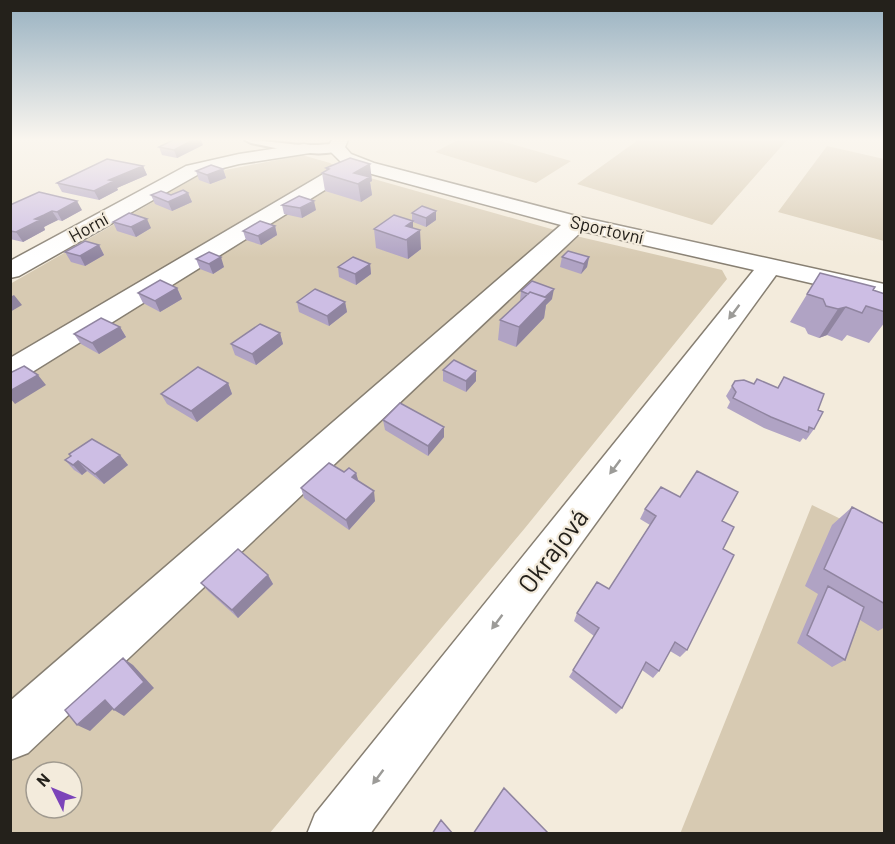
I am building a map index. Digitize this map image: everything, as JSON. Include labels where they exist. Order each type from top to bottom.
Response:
[{"type":"street","name":"Horní","points":[[10,271],[176,179]]},
{"type":"street","points":[[10,372],[328,179]]},
{"type":"street","name":"Sportovní","points":[[416,179],[577,223],[885,292]]},
{"type":"street","points":[[10,735],[577,223]]},
{"type":"street","name":"Okrajová","points":[[335,834],[770,266]]},
{"type":"shaded area","points":[[192,179],[375,179],[576,236],[722,270],[727,279],[525,528],[269,834],[11,833],[10,284]]},
{"type":"shaded area","points":[[524,179],[542,179],[536,183]]},
{"type":"shaded area","points":[[583,179],[752,179],[712,225],[577,184]]},
{"type":"shaded area","points":[[802,179],[884,179],[884,241],[778,212]]},
{"type":"shaded area","points":[[812,505],[884,540],[884,833],[680,834]]},
{"type":"building","points":[[65,179],[114,181],[94,191],[57,183]]},
{"type":"building","points":[[343,179],[366,179],[358,184]]},
{"type":"building","points":[[183,190],[188,193],[168,202],[151,195],[161,191],[171,195]]},
{"type":"building","points":[[39,192],[77,201],[57,212],[52,211],[35,219],[40,220],[16,232],[10,231],[10,205]]},
{"type":"building","points":[[299,196],[314,201],[300,208],[282,205]]},
{"type":"building","points":[[422,206],[436,211],[426,218],[412,213]]},
{"type":"building","points":[[129,213],[147,219],[131,227],[113,222]]},
{"type":"building","points":[[394,215],[413,221],[406,226],[420,230],[406,240],[374,229]]},
{"type":"building","points":[[260,221],[275,226],[258,236],[243,231]]},
{"type":"building","points":[[85,241],[99,245],[80,256],[65,252]]},
{"type":"building","points":[[568,251],[589,257],[584,264],[562,257]]},
{"type":"building","points":[[209,252],[221,257],[209,264],[196,259]]},
{"type":"building","points":[[353,257],[370,264],[355,274],[338,267]]},
{"type":"building","points":[[820,273],[875,287],[873,290],[885,294],[885,312],[866,306],[862,313],[846,307],[838,309],[826,306],[823,299],[807,294]]},
{"type":"building","points":[[160,280],[177,288],[155,301],[138,293]]},
{"type":"building","points":[[532,281],[554,289],[545,297],[521,291]]},
{"type":"building","points":[[315,289],[345,302],[327,316],[297,302]]},
{"type":"building","points":[[530,292],[547,298],[519,327],[500,320]]},
{"type":"building","points":[[101,318],[120,327],[92,343],[74,334]]},
{"type":"building","points":[[260,324],[280,333],[252,354],[231,344]]},
{"type":"building","points":[[454,360],[476,371],[466,381],[443,370]]},
{"type":"building","points":[[24,366],[38,375],[10,391],[10,373]]},
{"type":"building","points":[[198,367],[228,383],[191,411],[161,394]]},
{"type":"building","points":[[784,377],[824,394],[818,410],[823,412],[814,429],[809,427],[808,432],[733,398],[736,392],[732,386],[735,381],[744,380],[754,384],[757,379],[778,388]]},
{"type":"building","points":[[400,403],[444,427],[428,446],[383,420]]},
{"type":"building","points":[[92,439],[120,455],[95,474],[78,461],[73,465],[65,460],[71,456],[69,454]]},
{"type":"building","points":[[329,463],[344,472],[349,468],[356,473],[352,477],[374,491],[346,520],[301,488]]},
{"type":"building","points":[[697,471],[738,492],[722,521],[734,527],[723,549],[734,555],[687,650],[675,642],[659,671],[646,662],[622,708],[573,670],[599,628],[577,613],[597,582],[609,589],[656,516],[645,509],[661,487],[680,497]]},
{"type":"building","points":[[852,507],[885,524],[885,604],[824,569]]},
{"type":"building","points":[[238,549],[268,575],[232,610],[201,583]]},
{"type":"building","points":[[828,586],[864,607],[845,660],[807,635]]},
{"type":"building","points":[[123,658],[144,682],[114,710],[105,700],[77,725],[65,710]]},
{"type":"building","points":[[504,788],[549,834],[473,834]]},
{"type":"building","points":[[441,820],[453,834],[432,834]]}]
